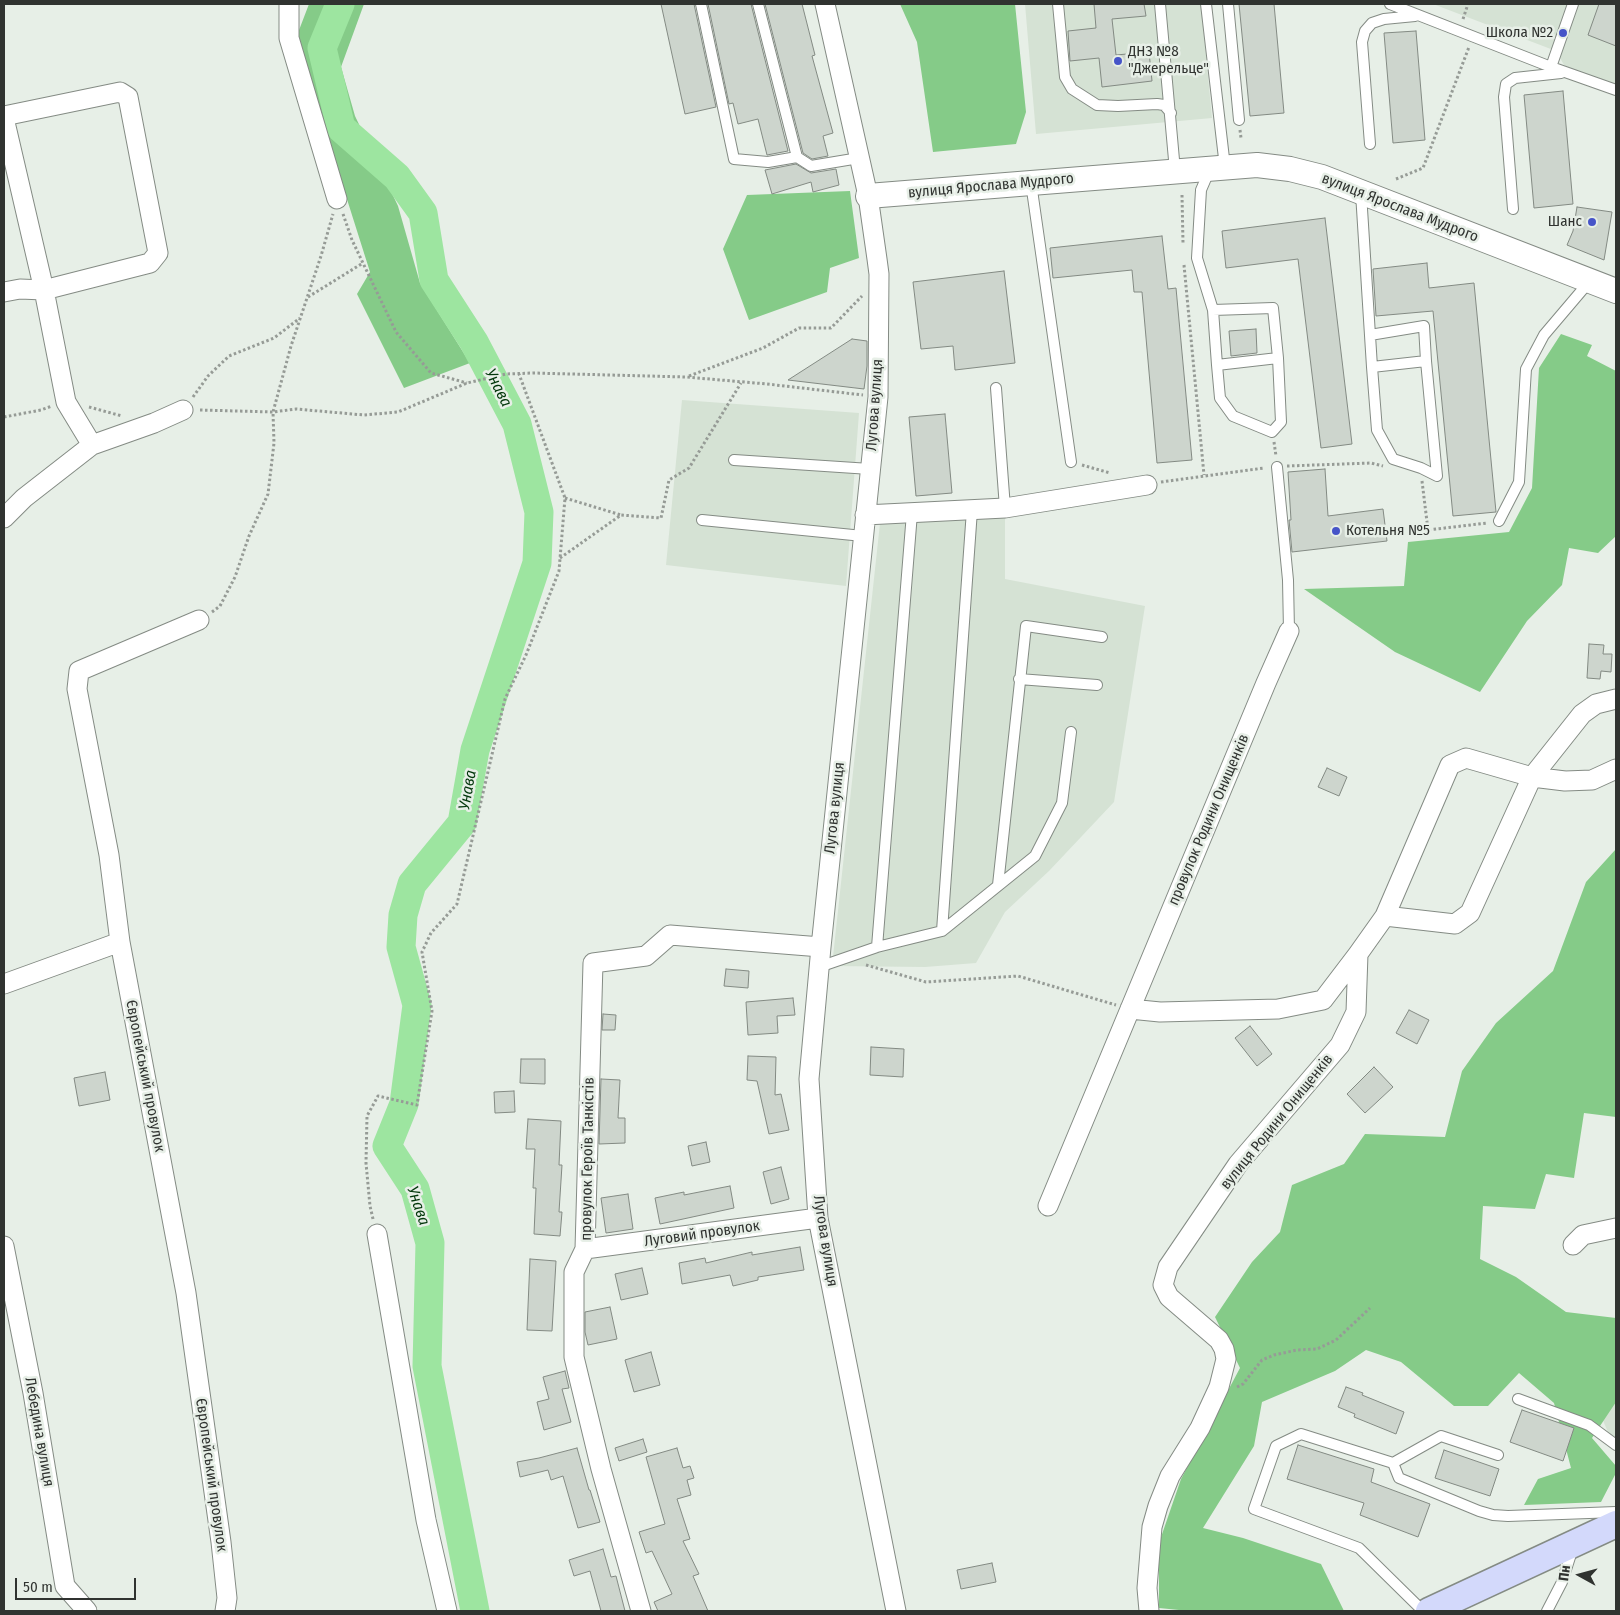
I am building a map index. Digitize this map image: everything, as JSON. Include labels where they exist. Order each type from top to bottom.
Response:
[{"type":"main road","points":[[1429,1611],[1616,1524]]},
{"type":"street","points":[[289,4],[289,38],[337,199]]},
{"type":"street","name":"Лугова вулиця","points":[[825,4],[868,196],[879,274],[878,397],[809,1079],[818,1218],[896,1611]]},
{"type":"street","points":[[4,292],[20,289],[44,290],[150,263],[158,253],[128,97],[120,92],[4,117],[44,290],[66,402],[92,445]]},
{"type":"street","name":"вулиця Ярослава Мудрого","points":[[868,196],[1257,165],[1290,169],[1322,177],[1616,291]]},
{"type":"street","points":[[4,518],[24,498],[92,445],[154,423],[183,410]]},
{"type":"street","points":[[865,515],[1005,508],[1147,485]]},
{"type":"street","name":"Європейський провулок","points":[[199,620],[79,671],[77,689],[109,855],[120,942],[186,1293],[221,1542],[227,1598],[225,1611]]},
{"type":"street","name":"провулок Родини Онищенків","points":[[1048,1206],[1289,631]]},
{"type":"street","points":[[1384,916],[1455,924],[1470,913],[1532,777],[1582,714],[1596,704],[1616,699]]},
{"type":"street","points":[[1130,1009],[1160,1012],[1278,1009],[1323,1000],[1384,916],[1450,765],[1466,758],[1532,777],[1565,781],[1592,780],[1616,769]]},
{"type":"street","name":"провулок Героїв Танкістів","points":[[641,1611],[601,1469],[574,1357],[574,1272],[585,1249],[593,963],[646,956],[670,935],[821,946]]},
{"type":"street","points":[[4,984],[120,942]]},
{"type":"street","name":"вулиця Родини Онищенків","points":[[1149,1611],[1147,1588],[1152,1527],[1158,1506],[1170,1476],[1200,1428],[1219,1387],[1226,1359],[1220,1340],[1169,1297],[1163,1285],[1168,1267],[1238,1164],[1340,1045],[1356,1012],[1358,954]]},
{"type":"street","name":"Луговий провулок","points":[[585,1249],[818,1218]]},
{"type":"street","points":[[1573,1245],[1583,1235],[1616,1228]]},
{"type":"street","points":[[377,1234],[426,1520],[447,1611]]},
{"type":"street","name":"Лебедина вулиця","points":[[4,1246],[33,1392],[65,1586],[87,1611]]},
{"type":"lane","points":[[700,4],[734,159],[768,162],[797,157],[811,166],[859,158]]},
{"type":"lane","points":[[758,4],[797,157]]},
{"type":"lane","points":[[1058,4],[1065,77],[1072,89],[1096,105],[1157,104],[1164,105],[1171,113]]},
{"type":"lane","points":[[1160,4],[1175,171]]},
{"type":"lane","points":[[1206,4],[1218,168],[1201,190],[1197,258],[1213,310],[1220,398],[1233,416],[1272,432],[1281,422],[1273,308],[1213,310]]},
{"type":"lane","points":[[1228,4],[1239,120]]},
{"type":"lane","points":[[1390,4],[1551,67],[1616,90]]},
{"type":"lane","points":[[1551,67],[1573,4]]},
{"type":"lane","points":[[1370,144],[1362,42],[1365,31],[1372,23],[1384,19],[1421,16]]},
{"type":"lane","points":[[1512,209],[1504,97],[1506,84],[1514,78],[1539,74],[1567,73]]},
{"type":"lane","points":[[1031,183],[1071,462]]},
{"type":"lane","points":[[1361,192],[1372,367],[1377,430],[1393,459],[1438,476],[1424,326],[1370,335]]},
{"type":"lane","points":[[1499,521],[1519,482],[1526,369],[1544,335],[1589,282]]},
{"type":"lane","points":[[1217,365],[1278,358]]},
{"type":"lane","points":[[1372,367],[1426,361]]},
{"type":"lane","points":[[996,388],[1005,508]]},
{"type":"lane","points":[[734,460],[870,469]]},
{"type":"lane","points":[[1277,467],[1288,580],[1289,631]]},
{"type":"lane","points":[[942,931],[972,510]]},
{"type":"lane","points":[[876,947],[912,513]]},
{"type":"lane","points":[[702,520],[863,536]]},
{"type":"lane","points":[[998,885],[1026,626],[1102,638]]},
{"type":"lane","points":[[1019,679],[1097,684]]},
{"type":"lane","points":[[819,967],[876,947],[942,931],[1034,856],[1062,803],[1071,732]]},
{"type":"lane","points":[[1518,1399],[1589,1425],[1616,1445]]},
{"type":"lane","points":[[1423,1611],[1359,1548],[1254,1509],[1276,1446],[1301,1434],[1393,1463],[1441,1436],[1498,1455]]},
{"type":"lane","points":[[1393,1463],[1399,1478],[1486,1513],[1508,1516],[1616,1512]]},
{"type":"lane","points":[[1547,1611],[1562,1582],[1574,1544]]},
{"type":"path","points":[[1396,179],[1423,168],[1471,42]]},
{"type":"path","points":[[1182,195],[1184,250]]},
{"type":"path","points":[[337,199],[352,240],[396,332],[431,373],[467,383]]},
{"type":"path","points":[[199,620],[220,606],[236,577],[249,536],[268,494],[274,443],[273,412],[291,346],[321,256],[337,199]]},
{"type":"path","points":[[1184,259],[1185,287],[1204,476]]},
{"type":"path","points":[[307,298],[363,263]]},
{"type":"path","points":[[686,377],[763,348],[799,328],[831,328],[865,293]]},
{"type":"path","points":[[183,410],[208,376],[229,356],[274,338],[300,318]]},
{"type":"path","points":[[183,410],[273,412],[296,409],[364,415],[398,412],[467,383],[506,374],[686,377],[878,397]]},
{"type":"path","points":[[377,1234],[370,1206],[366,1163],[367,1116],[378,1096],[418,1105],[432,1011],[422,952],[431,934],[457,904],[505,699],[526,655],[558,572],[564,498],[519,374]]},
{"type":"path","points":[[564,498],[621,515],[662,518],[670,480],[690,468],[741,383]]},
{"type":"path","points":[[1272,432],[1277,467]]},
{"type":"path","points":[[1147,485],[1277,467],[1371,463]]},
{"type":"path","points":[[1421,468],[1428,530],[1499,521]]},
{"type":"path","points":[[560,558],[621,515]]},
{"type":"path","points":[[844,958],[926,982],[1018,976],[1130,1009]]},
{"type":"path","points":[[1219,1387],[1234,1388],[1243,1384],[1262,1360],[1274,1355],[1297,1350],[1317,1350],[1336,1340],[1370,1308]]},
{"type":"shaded area","name":"ДНЗ №8 \"Джерельце\"","points":[[1025,4],[1201,4],[1212,118],[1036,134]]},
{"type":"shaded area","name":"Школа №2","points":[[1433,4],[1616,4],[1616,87],[1578,73],[1564,65],[1556,51]]},
{"type":"shaded area","points":[[682,400],[859,413],[846,586],[666,565]]},
{"type":"shaded area","points":[[1005,508],[1005,579],[1145,606],[1114,802],[1049,871],[1005,912],[976,963],[925,967],[832,966],[881,514]]},
{"type":"shaded area","points":[[1616,1398],[1616,1451],[1596,1404]]},
{"type":"green space","points":[[309,4],[364,4],[341,67],[355,116],[398,206],[420,283],[470,363],[404,388],[357,294],[370,272],[296,38]]},
{"type":"green space","points":[[900,4],[1015,4],[1026,112],[1016,144],[933,152],[917,42]]},
{"type":"green space","points":[[850,191],[859,258],[830,268],[827,292],[749,320],[723,249],[747,195]]},
{"type":"green space","points":[[1561,334],[1592,345],[1587,356],[1616,371],[1616,536],[1598,553],[1569,548],[1562,585],[1527,621],[1480,692],[1395,652],[1304,589],[1404,586],[1408,542],[1509,532],[1532,488],[1539,368]]},
{"type":"green space","points":[[1616,849],[1616,1117],[1584,1113],[1574,1178],[1546,1174],[1535,1209],[1483,1206],[1480,1259],[1516,1277],[1566,1312],[1616,1318],[1616,1402],[1592,1438],[1616,1466],[1616,1473],[1601,1502],[1524,1505],[1538,1479],[1571,1468],[1554,1403],[1519,1373],[1488,1406],[1454,1406],[1401,1362],[1366,1350],[1335,1371],[1262,1402],[1254,1446],[1203,1528],[1243,1538],[1321,1564],[1344,1611],[1189,1611],[1159,1608],[1159,1543],[1181,1479],[1240,1368],[1215,1317],[1252,1262],[1280,1232],[1292,1185],[1344,1164],[1365,1134],[1445,1137],[1462,1071],[1496,1023],[1553,971],[1586,882]]},
{"type":"building","points":[[661,4],[694,4],[716,107],[685,114]]},
{"type":"building","points":[[708,4],[751,4],[788,151],[767,155],[758,119],[738,124],[733,103],[729,104]]},
{"type":"building","points":[[765,4],[802,4],[815,55],[812,56],[833,133],[823,136],[828,156],[812,159],[803,153]]},
{"type":"building","name":"ДНЗ №8 \"Джерельце\"","points":[[1094,4],[1144,4],[1146,16],[1112,19],[1116,55],[1149,52],[1152,81],[1102,87],[1099,58],[1070,61],[1068,31],[1096,28]]},
{"type":"building","points":[[1239,4],[1274,4],[1284,113],[1250,116]]},
{"type":"building","points":[[1599,4],[1616,4],[1616,46],[1588,35]]},
{"type":"building","points":[[1416,31],[1425,140],[1393,143],[1384,33]]},
{"type":"building","points":[[1563,91],[1573,204],[1534,208],[1524,95]]},
{"type":"building","points":[[796,164],[811,173],[836,169],[839,185],[813,192],[811,182],[772,194],[765,170]]},
{"type":"building","points":[[1577,207],[1612,212],[1604,260],[1567,245],[1573,231]]},
{"type":"building","points":[[1325,218],[1352,444],[1321,448],[1298,259],[1226,268],[1222,231]]},
{"type":"building","points":[[1162,236],[1168,289],[1176,288],[1192,460],[1157,463],[1142,292],[1134,292],[1132,270],[1053,278],[1050,248]]},
{"type":"building","points":[[1427,263],[1429,288],[1474,283],[1496,512],[1453,516],[1433,311],[1376,316],[1373,269]]},
{"type":"building","points":[[1004,271],[1015,363],[955,370],[953,346],[921,349],[913,282]]},
{"type":"building","points":[[1256,329],[1257,353],[1231,356],[1229,331]]},
{"type":"building","points":[[852,339],[867,341],[867,366],[864,389],[788,380]]},
{"type":"building","points":[[945,414],[952,493],[916,496],[909,417]]},
{"type":"building","name":"Котельня №5","points":[[1325,469],[1328,516],[1383,509],[1387,541],[1292,552],[1288,472]]},
{"type":"building","points":[[1589,644],[1604,645],[1603,654],[1612,654],[1611,672],[1601,671],[1600,679],[1587,678]]},
{"type":"building","points":[[1327,768],[1347,777],[1339,796],[1318,787]]},
{"type":"building","points":[[726,969],[749,971],[748,988],[724,986]]},
{"type":"building","points":[[793,998],[795,1015],[777,1016],[778,1033],[748,1035],[746,1002]]},
{"type":"building","points":[[1409,1010],[1429,1020],[1417,1044],[1396,1033]]},
{"type":"building","points":[[603,1014],[616,1015],[615,1030],[602,1030]]},
{"type":"building","points":[[1250,1026],[1272,1054],[1257,1066],[1235,1038]]},
{"type":"building","points":[[871,1047],[904,1049],[903,1077],[870,1075]]},
{"type":"building","points":[[748,1056],[776,1057],[775,1095],[781,1094],[789,1130],[769,1134],[757,1081],[747,1080]]},
{"type":"building","points":[[521,1059],[545,1059],[545,1084],[520,1083]]},
{"type":"building","points":[[1374,1067],[1393,1087],[1365,1113],[1347,1094]]},
{"type":"building","points":[[105,1072],[110,1100],[79,1106],[74,1078]]},
{"type":"building","points":[[601,1079],[620,1080],[618,1118],[625,1118],[625,1143],[599,1144]]},
{"type":"building","points":[[514,1091],[515,1112],[495,1113],[494,1092]]},
{"type":"building","points":[[528,1119],[561,1121],[559,1165],[562,1165],[559,1212],[562,1212],[560,1236],[534,1234],[536,1188],[533,1188],[535,1149],[526,1149]]},
{"type":"building","points":[[706,1142],[710,1162],[692,1166],[688,1146]]},
{"type":"building","points":[[781,1167],[789,1199],[771,1204],[763,1172]]},
{"type":"building","points":[[730,1186],[734,1208],[660,1224],[655,1198],[684,1192],[684,1195]]},
{"type":"building","points":[[628,1194],[633,1229],[606,1233],[601,1198]]},
{"type":"building","points":[[800,1247],[804,1270],[758,1277],[758,1280],[733,1286],[730,1275],[682,1284],[679,1263],[705,1258],[706,1263],[752,1252],[752,1255]]},
{"type":"building","points":[[530,1259],[556,1261],[552,1331],[527,1330]]},
{"type":"building","points":[[642,1268],[648,1294],[621,1300],[615,1274]]},
{"type":"building","points":[[610,1307],[617,1339],[588,1345],[585,1332],[585,1312]]},
{"type":"building","points":[[651,1352],[660,1385],[634,1392],[625,1360]]},
{"type":"building","points":[[565,1371],[569,1388],[562,1389],[571,1422],[544,1430],[537,1402],[549,1399],[543,1377]]},
{"type":"building","points":[[1346,1387],[1404,1412],[1396,1434],[1354,1417],[1355,1414],[1338,1407]]},
{"type":"building","points":[[1522,1410],[1574,1428],[1563,1461],[1510,1442]]},
{"type":"building","points":[[643,1439],[647,1452],[619,1461],[615,1448]]},
{"type":"building","points":[[1298,1445],[1374,1469],[1371,1482],[1430,1504],[1418,1537],[1360,1515],[1364,1503],[1287,1479]]},
{"type":"building","points":[[577,1448],[600,1522],[578,1528],[563,1476],[551,1480],[548,1470],[520,1477],[517,1462]]},
{"type":"building","points":[[677,1448],[683,1468],[690,1466],[694,1478],[687,1480],[691,1495],[677,1499],[690,1539],[683,1541],[699,1574],[693,1576],[708,1611],[658,1611],[654,1602],[672,1594],[652,1551],[646,1553],[639,1532],[665,1524],[646,1457]]},
{"type":"building","points":[[1444,1450],[1499,1469],[1490,1496],[1435,1478]]},
{"type":"building","points":[[603,1549],[611,1577],[616,1576],[625,1611],[601,1611],[590,1571],[574,1576],[569,1560]]},
{"type":"building","points":[[992,1563],[996,1582],[961,1589],[957,1570]]},
{"type":"waterway","name":"Унава","points":[[340,4],[322,48],[341,128],[397,177],[423,213],[434,280],[474,342],[517,424],[539,512],[537,563],[475,750],[462,823],[412,884],[403,915],[401,947],[417,1005],[404,1104],[387,1146],[415,1189],[430,1243],[427,1366],[475,1611]]},
{"type":"place","name":"Школа №2","points":[[1563,33]]},
{"type":"place","name":"ДНЗ №8 \"Джерельце\"","points":[[1118,61]]},
{"type":"place","name":"Шанс","points":[[1592,222]]},
{"type":"place","name":"Котельня №5","points":[[1336,531]]}]
